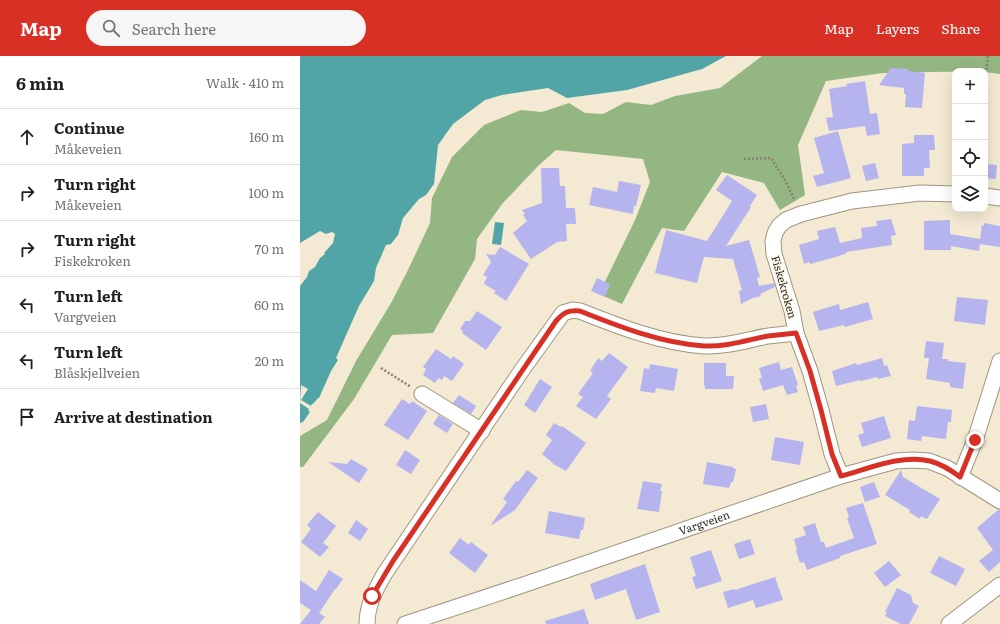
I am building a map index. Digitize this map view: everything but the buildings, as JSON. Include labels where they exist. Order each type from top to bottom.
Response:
[{"type":"street","name":"Fiskekroken","points":[[841,476],[832,454],[810,371],[796,333],[792,311],[774,254],[773,241],[775,233],[779,226],[786,220],[801,214],[852,201],[920,193],[952,194]]},
{"type":"street","points":[[988,196],[1000,198]]},
{"type":"street","points":[[367,624],[367,613],[372,596],[385,573],[482,432],[522,370],[556,321],[564,313],[573,310],[580,311],[629,330],[666,340],[704,346],[743,342],[767,336],[796,333]]},
{"type":"street","points":[[960,477],[975,440],[1000,361]]},
{"type":"street","points":[[422,394],[482,432]]},
{"type":"street","name":"Vargveien","points":[[405,624],[841,476],[896,461],[929,461],[947,468],[1000,501]]},
{"type":"street","points":[[949,624],[1000,585]]},
{"type":"path","points":[[987,68],[988,56]]},
{"type":"path","points":[[744,159],[771,158],[785,180],[801,214]]},
{"type":"path","points":[[381,368],[407,385]]},
{"type":"green space","points":[[762,56],[1000,56],[1000,74],[988,72],[988,68],[952,68],[952,72],[883,73],[826,81],[798,145],[805,195],[780,210],[764,183],[722,172],[684,231],[662,228],[622,304],[599,294],[635,220],[650,182],[643,159],[556,150],[538,166],[502,204],[477,239],[475,259],[433,333],[392,335],[354,399],[303,467],[300,467],[300,436],[327,420],[356,361],[391,303],[408,270],[430,223],[432,198],[452,157],[484,125],[521,110],[542,112],[569,103],[585,113],[603,114],[626,102],[651,105],[675,96],[720,88]]},
{"type":"water","points":[[300,56],[726,56],[702,69],[627,90],[567,98],[548,88],[502,95],[485,100],[453,124],[438,145],[434,184],[426,195],[419,199],[403,218],[398,235],[391,244],[386,245],[376,268],[374,281],[359,306],[336,358],[338,360],[331,371],[319,398],[312,404],[308,410],[310,412],[303,422],[300,423],[300,286],[307,277],[309,271],[315,267],[320,258],[333,243],[335,234],[332,232],[326,234],[320,231],[300,243]]},
{"type":"water","points":[[495,222],[504,223],[501,245],[492,244]]},
{"type":"pier","points":[[301,385],[308,389],[301,400],[311,406],[309,409],[300,403]]},
{"type":"route","points":[[372,596],[385,573],[409,537],[482,432],[556,321],[564,313],[573,310],[580,311],[629,330],[666,340],[704,346],[743,342],[767,336],[796,333],[810,371],[832,454],[841,476],[896,461],[912,460],[929,461],[947,468],[960,477],[975,440]]}]
